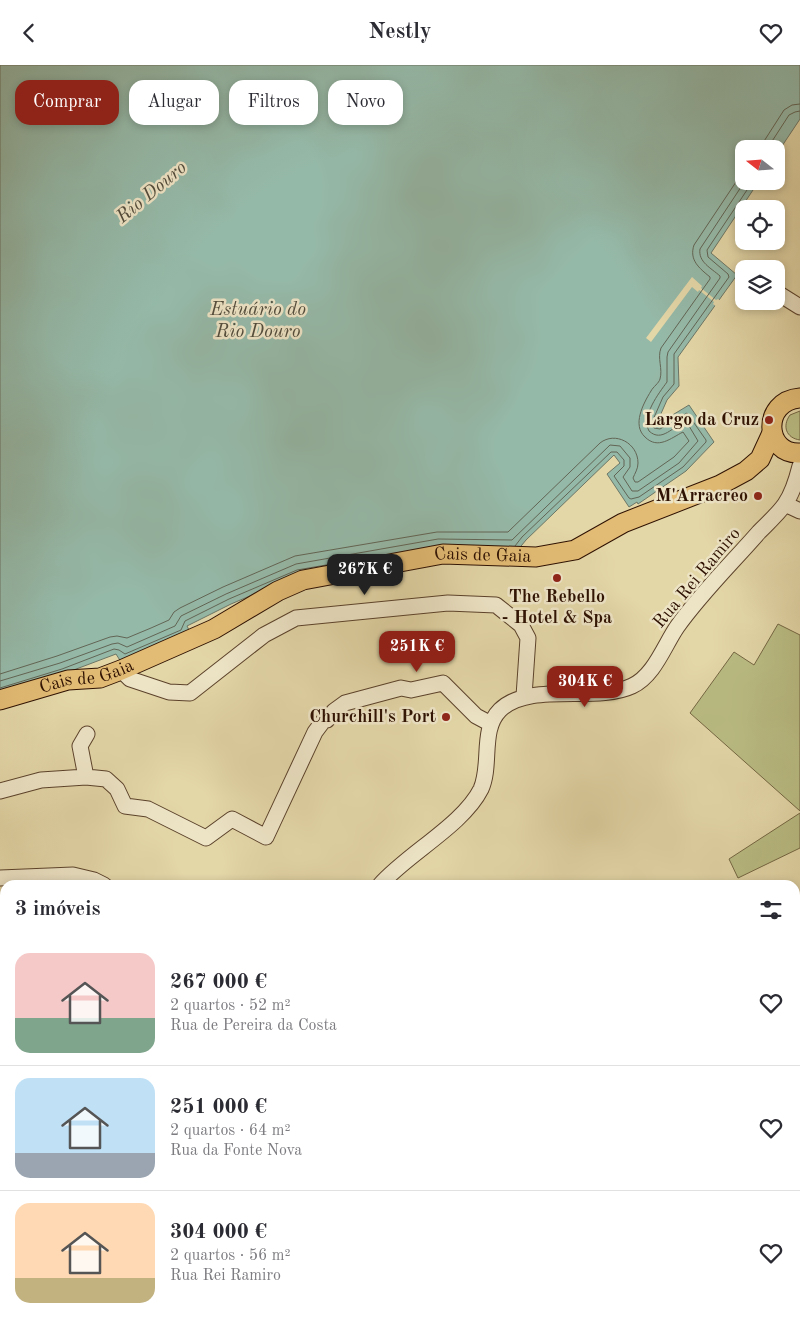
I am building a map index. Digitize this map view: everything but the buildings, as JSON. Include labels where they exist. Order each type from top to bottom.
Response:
[{"type":"main road","points":[[793,452],[777,443],[772,433],[772,422],[775,412],[782,403],[792,398],[800,398]]},
{"type":"main road","name":"Cais de Gaia","points":[[0,700],[68,680],[100,678],[121,670],[214,629],[278,591],[303,580],[443,555],[536,557],[575,550],[623,523],[720,485],[746,471],[760,459],[772,433]]},
{"type":"main road","name":"Cais de Gaia","points":[[760,459],[793,452]]},
{"type":"street","points":[[785,298],[800,307]]},
{"type":"street","name":"Rua Rei Ramiro","points":[[491,724],[502,708],[524,696],[614,691],[634,685],[651,670],[684,618],[785,504],[800,466]]},
{"type":"street","points":[[785,504],[800,511]]},
{"type":"street","points":[[121,670],[130,679],[169,692],[190,693],[264,635],[296,618],[448,603],[496,605],[521,625],[528,638],[524,696]]},
{"type":"street","points":[[0,791],[41,780],[86,777],[106,779],[117,789],[125,806],[148,809],[206,838],[232,819],[266,837],[315,732],[334,711],[345,703],[401,688],[411,690],[443,683],[476,716],[491,724],[485,775],[481,788],[474,800],[457,818],[400,865],[385,880]]},
{"type":"street","points":[[86,777],[80,746],[87,734]]},
{"type":"street","points":[[0,878],[73,875],[94,880]]},
{"type":"green space","points":[[800,411],[800,440],[791,437],[787,431],[786,423],[790,415]]},
{"type":"green space","points":[[778,624],[800,635],[800,811],[690,713],[734,652],[754,665]]},
{"type":"green space","points":[[800,813],[800,848],[738,878],[729,859]]},
{"type":"water","name":"Estuário do Rio Douro","points":[[0,65],[800,65],[800,119],[785,142],[735,140],[735,190],[753,190],[746,200],[735,200],[735,217],[711,253],[735,273],[735,278],[678,357],[679,386],[667,400],[656,425],[689,405],[714,442],[686,471],[638,504],[637,502],[629,507],[607,474],[620,463],[614,455],[517,551],[299,575],[231,604],[187,626],[190,632],[121,662],[116,654],[63,674],[0,693]]},
{"type":"pier","points":[[692,277],[702,286],[701,288],[716,300],[721,301],[717,307],[713,304],[714,302],[699,290],[698,292],[692,287],[651,342],[646,338]]},
{"type":"place","name":"Largo da Cruz","points":[[769,420]]},
{"type":"place","name":"M'Arracreo","points":[[758,496]]},
{"type":"place","name":"The Rebello - Hotel & Spa","points":[[557,578]]},
{"type":"place","name":"Churchill's Port","points":[[446,717]]},
{"type":"water label","name":"Rio Douro","points":[[152,193]]}]
